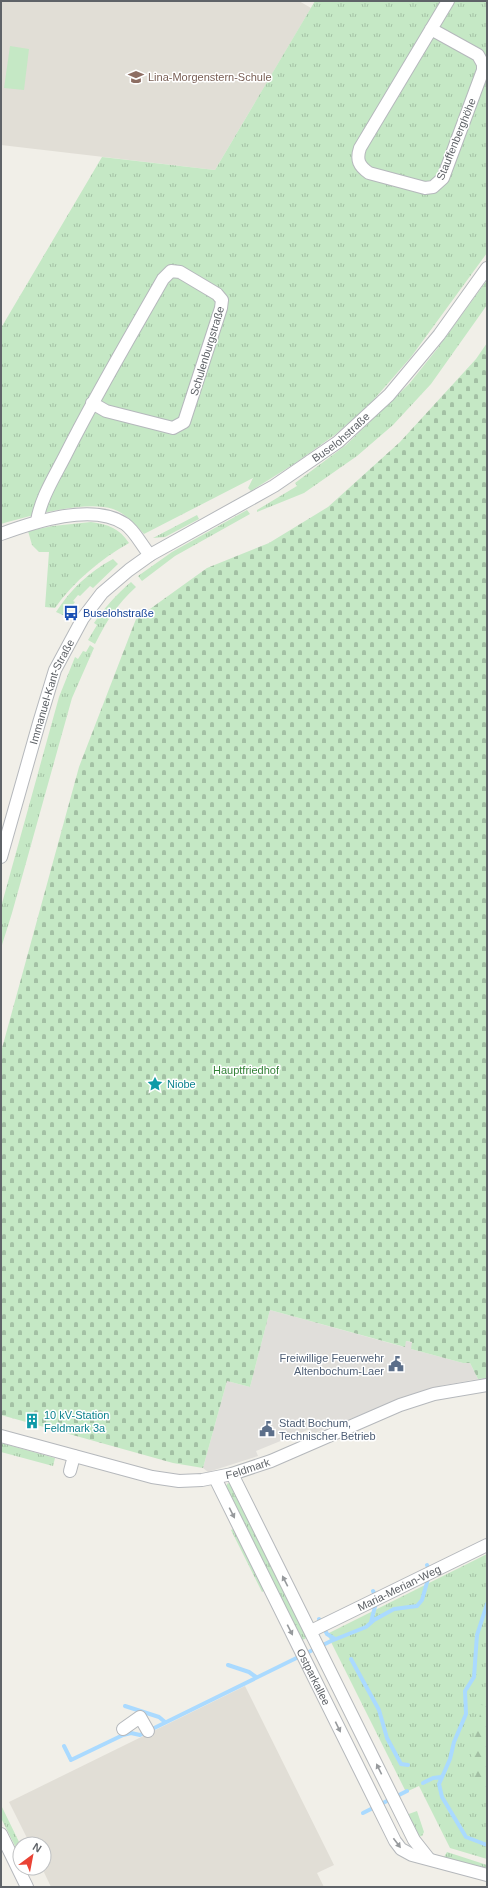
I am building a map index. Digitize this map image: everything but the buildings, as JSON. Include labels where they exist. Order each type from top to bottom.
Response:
[{"type":"street","name":"Stauffenberghöhe","points":[[431,29],[478,55],[483,64],[483,70],[443,178],[438,185],[425,188],[369,173],[361,167],[357,155],[360,148],[431,29],[448,1]]},
{"type":"street","name":"Buselohstraße","points":[[150,556],[274,486],[338,442],[372,413],[439,335],[487,268]]},
{"type":"street","name":"Schulenburgstraße","points":[[37,521],[39,507],[92,403],[163,278],[171,271],[180,272],[217,294],[222,300],[221,308],[184,422],[173,428],[106,411],[92,403]]},
{"type":"street","points":[[1,534],[53,517],[87,515],[112,517],[126,525],[150,556]]},
{"type":"street","name":"Immanuel-Kant-Straße","points":[[1,857],[55,670],[83,618],[102,593],[129,570],[150,556]]},
{"type":"street","name":"Feldmark","points":[[1,1436],[152,1477],[179,1481],[215,1478],[232,1474],[309,1446],[400,1405],[434,1394],[487,1385]]},
{"type":"street","points":[[70,1471],[74,1456]]},
{"type":"street","name":"Ostparkallee","points":[[232,1474],[414,1840],[429,1859]]},
{"type":"street","name":"Ostparkallee","points":[[215,1478],[394,1841],[407,1853],[487,1875]]},
{"type":"street","name":"Maria-Merian-Weg","points":[[310,1631],[487,1545]]},
{"type":"street","points":[[123,1729],[140,1717],[148,1731]]},
{"type":"street","points":[[1,1834],[26,1887]]},
{"type":"shaded area","name":"Lina-Morgenstern-Schule","points":[[1,1],[299,1],[311,8],[215,170],[1,145]]},
{"type":"shaded area","points":[[270,1310],[404,1347],[406,1341],[413,1343],[411,1349],[463,1363],[470,1363],[478,1379],[444,1385],[406,1397],[312,1434],[310,1429],[256,1451],[258,1456],[208,1472],[203,1468],[227,1381],[250,1387]]},
{"type":"shaded area","points":[[245,1686],[334,1865],[317,1873],[324,1887],[51,1887],[46,1876],[52,1876],[52,1836],[26,1836],[9,1802]]},
{"type":"green space","points":[[315,1],[487,1],[487,253],[411,357],[370,404],[336,434],[294,464],[251,491],[248,488],[253,478],[144,534],[126,516],[113,509],[88,506],[57,510],[1,524],[1,328],[102,157],[215,170]]},
{"type":"green space","points":[[10,46],[29,49],[24,90],[4,88]]},
{"type":"green space","points":[[487,280],[487,305],[431,384],[393,425],[357,456],[304,493],[257,512],[257,510],[297,486],[295,483],[346,445],[409,384],[437,349]]},
{"type":"green space","name":"Hauptfriedhof","points":[[487,343],[487,1378],[478,1379],[470,1363],[463,1363],[411,1349],[412,1342],[406,1341],[405,1347],[270,1310],[250,1387],[227,1381],[203,1468],[173,1463],[1,1415],[1,1052],[79,767],[136,619],[207,568],[269,543],[328,507],[400,442],[476,359]]},
{"type":"green space","points":[[247,510],[250,514],[175,556],[142,581],[138,576],[172,552]]},
{"type":"green space","points":[[197,515],[199,519],[165,537],[153,538]]},
{"type":"green space","points":[[91,522],[103,524],[113,528],[122,534],[129,543],[98,563],[79,580],[55,608],[45,607],[49,552],[39,552],[32,545],[28,531],[53,526]]},
{"type":"green space","points":[[113,559],[118,564],[93,588],[90,586],[80,596],[78,595],[65,616],[56,612],[74,589],[88,575]]},
{"type":"green space","points":[[131,582],[136,587],[112,614],[95,644],[88,640],[97,625],[94,623],[98,617],[111,601]]},
{"type":"green space","points":[[90,645],[94,648],[72,698],[1,948],[1,907],[59,697],[75,657],[78,659],[83,651],[86,652]]},
{"type":"green space","points":[[1,1443],[55,1458],[53,1466],[1,1452]]},
{"type":"green space","points":[[228,1483],[232,1485],[309,1637],[300,1641],[225,1487]]},
{"type":"green space","points":[[235,1528],[266,1590],[262,1592],[231,1530]]},
{"type":"green space","points":[[487,1554],[487,1859],[450,1848],[419,1786],[406,1792],[327,1634]]},
{"type":"green space","points":[[487,1685],[487,1803],[475,1779],[471,1752]]},
{"type":"green space","points":[[1,1805],[16,1836],[12,1836],[12,1840],[1,1818]]},
{"type":"green space","points":[[417,1811],[424,1832],[422,1836],[417,1837],[406,1815]]},
{"type":"green space","points":[[447,1852],[487,1865],[487,1869],[444,1857]]},
{"type":"waterway","points":[[64,1746],[71,1760],[123,1735],[131,1733],[140,1735],[331,1641],[366,1627],[374,1620],[394,1609],[417,1606],[422,1600],[430,1572],[427,1565]]},
{"type":"waterway","points":[[371,1622],[377,1599],[373,1591]]},
{"type":"waterway","points":[[487,1604],[477,1635],[474,1677],[465,1691],[466,1714],[454,1742],[450,1759],[439,1784],[442,1797],[466,1837],[487,1845]]},
{"type":"waterway","points":[[319,1619],[327,1634],[335,1639]]},
{"type":"waterway","points":[[351,1659],[379,1710],[387,1738],[401,1764],[408,1765]]},
{"type":"waterway","points":[[228,1665],[249,1672],[256,1677]]},
{"type":"waterway","points":[[125,1706],[159,1717],[165,1722]]},
{"type":"waterway","points":[[423,1783],[433,1778],[441,1777]]},
{"type":"waterway","points":[[363,1813],[407,1791]]},
{"type":"place","name":"Lina-Morgenstern-Schule","points":[[136,77]]},
{"type":"place","name":"Buselohstraße","points":[[71,613]]},
{"type":"place","name":"Niobe","points":[[155,1084]]},
{"type":"place","name":"Freiwillige Feuerwehr Altenbochum-Laer","points":[[396,1364]]},
{"type":"place","name":"10 kV-Station Feldmark 3a","points":[[32,1421]]},
{"type":"place","name":"Stadt Bochum, Technischer Betrieb","points":[[267,1429]]}]
